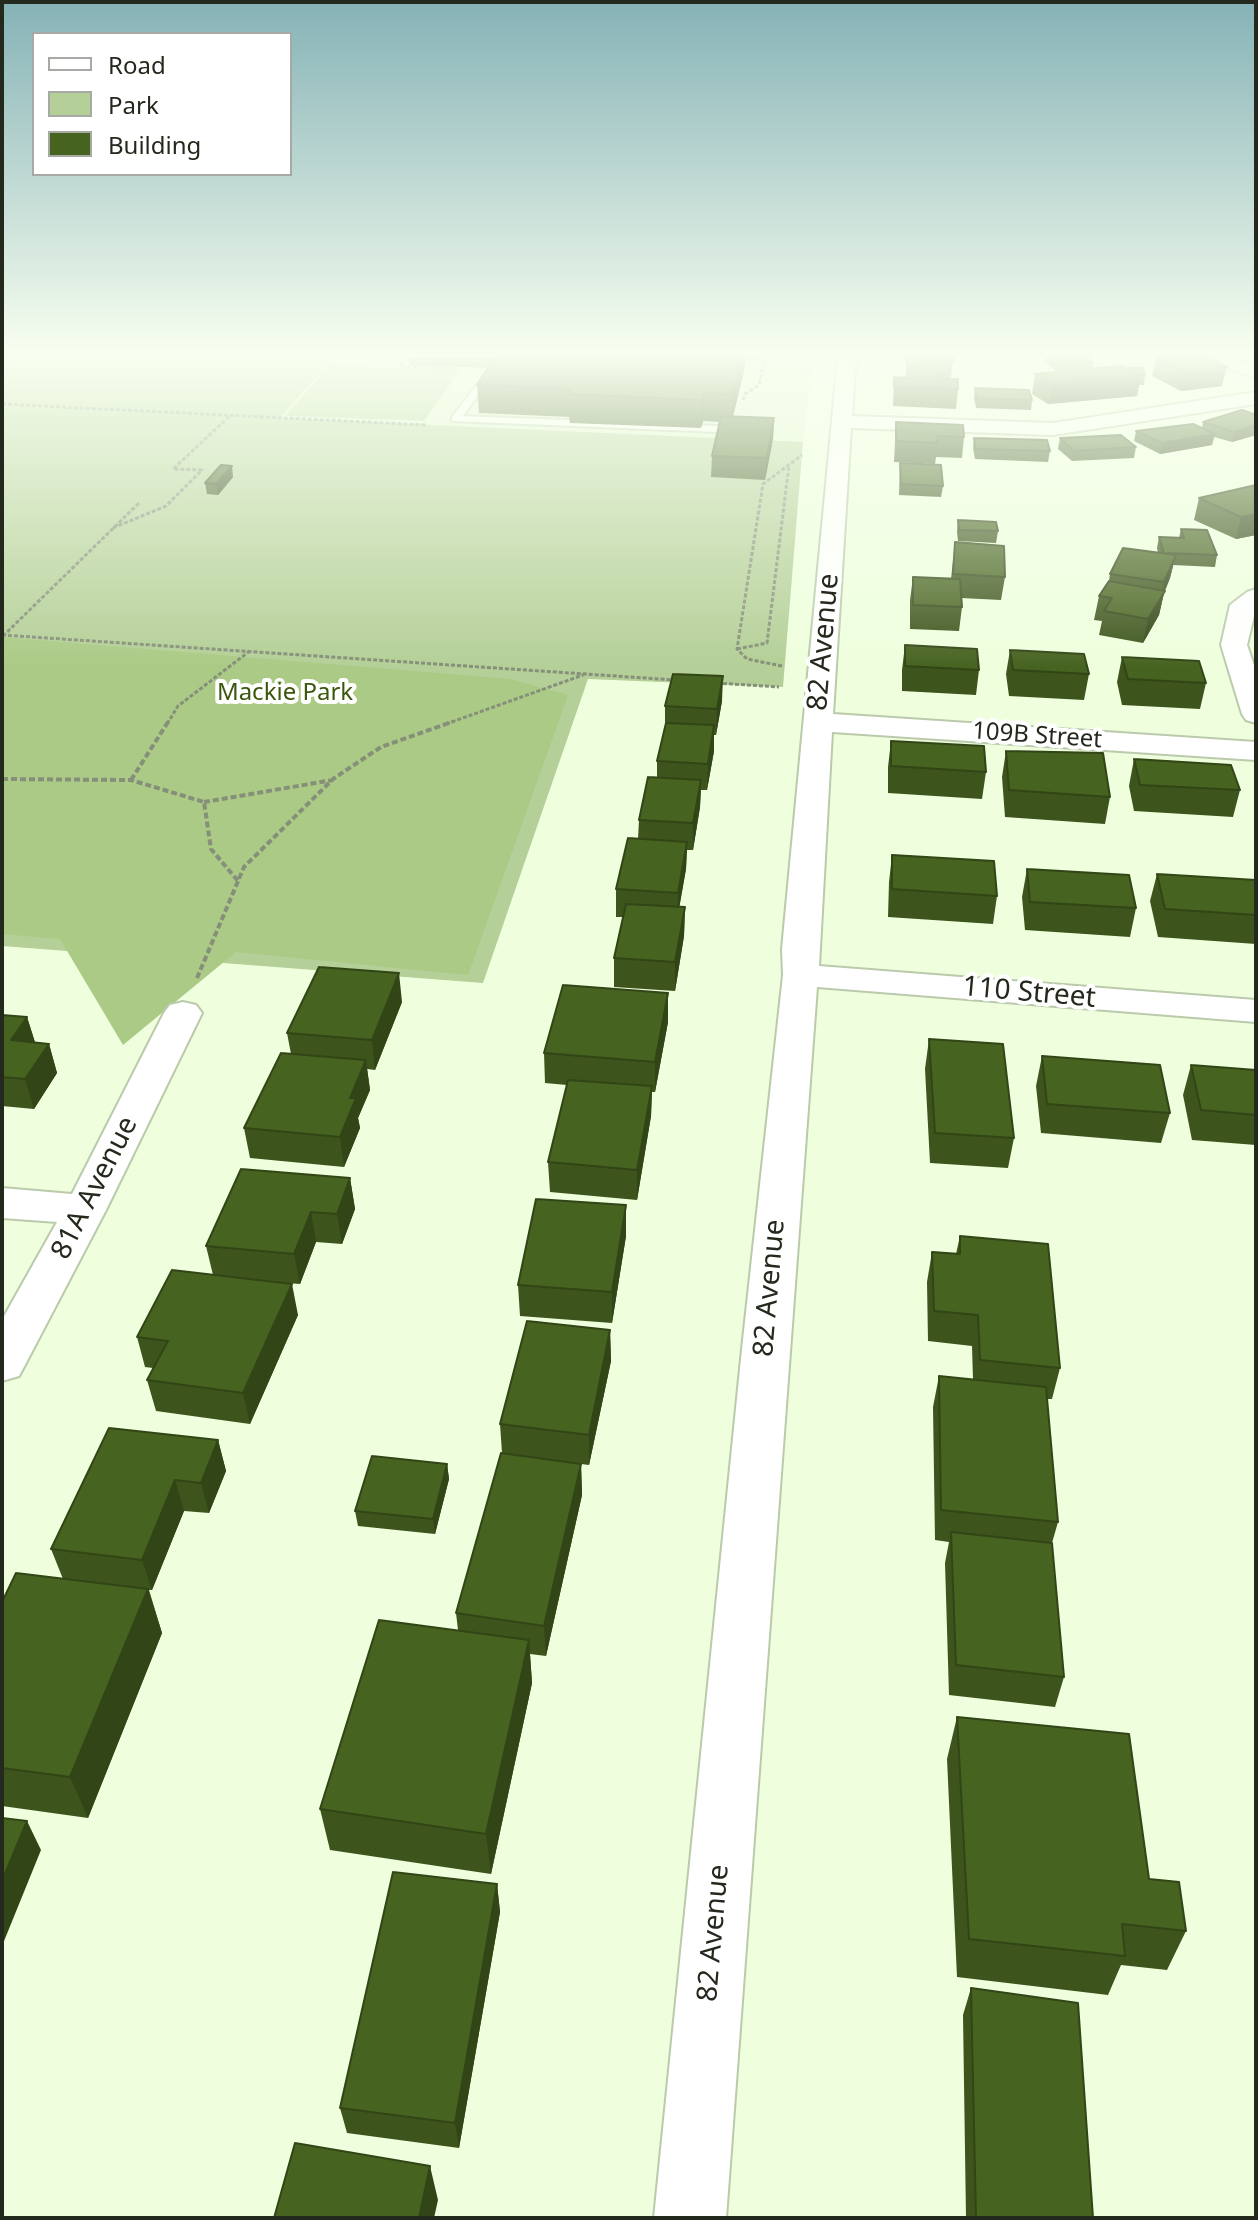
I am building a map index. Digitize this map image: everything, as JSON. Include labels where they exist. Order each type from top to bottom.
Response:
[{"type":"street","name":"82 Avenue","points":[[690,2218],[776,1223],[801,975],[804,705],[838,461]]},
{"type":"street","points":[[1256,597],[1243,605],[1234,645],[1256,714]]},
{"type":"street","name":"109B Street","points":[[804,705],[1256,751]]},
{"type":"street","name":"110 Street","points":[[801,975],[1256,1011]]},
{"type":"street","name":"81A Avenue","points":[[2,1363],[85,1210],[183,1013]]},
{"type":"street","points":[[2,1203],[85,1210]]},
{"type":"path","points":[[113,528],[166,506],[202,470],[173,469],[182,461]]},
{"type":"path","points":[[737,649],[763,484],[795,461]]},
{"type":"path","points":[[737,649],[767,643],[789,465]]},
{"type":"path","points":[[2,636],[139,503]]},
{"type":"path","points":[[2,636],[680,680]]},
{"type":"path","points":[[737,649],[747,659],[791,667]]},
{"type":"path","points":[[131,780],[178,706],[252,650]]},
{"type":"path","points":[[183,1013],[244,867],[333,779],[381,747],[586,674]]},
{"type":"path","points":[[711,683],[804,705]]},
{"type":"path","points":[[2,779],[131,780],[204,802],[333,779]]},
{"type":"path","points":[[204,802],[211,849],[238,881]]},
{"type":"green space","name":"Mackie Park","points":[[2,461],[801,461],[783,687],[588,679],[483,983],[2,946]]},
{"type":"green space","points":[[2,637],[510,679],[568,695],[468,975],[236,952],[123,1045],[60,939],[2,934]]},
{"type":"building","points":[[900,463],[941,465],[943,486],[901,484]]},
{"type":"building","points":[[221,465],[232,466],[216,484],[205,483]]},
{"type":"building","points":[[1256,485],[1256,514],[1241,517],[1199,498]]},
{"type":"building","points":[[958,520],[996,522],[998,531],[959,530]]},
{"type":"building","points":[[1181,529],[1207,530],[1217,555],[1164,553],[1159,537],[1184,538]]},
{"type":"building","points":[[955,542],[1004,546],[1005,577],[953,574]]},
{"type":"building","points":[[1123,548],[1176,555],[1164,582],[1110,574]]},
{"type":"building","points":[[913,577],[960,579],[962,607],[913,605]]},
{"type":"building","points":[[1109,581],[1165,591],[1148,619],[1104,611],[1112,598],[1099,596]]},
{"type":"building","points":[[905,645],[977,649],[979,670],[905,666]]},
{"type":"building","points":[[1010,650],[1084,654],[1089,674],[1013,670]]},
{"type":"building","points":[[1122,657],[1199,661],[1206,683],[1128,679]]},
{"type":"building","points":[[673,674],[723,676],[717,709],[665,706]]},
{"type":"building","points":[[666,723],[714,725],[708,764],[657,761]]},
{"type":"building","points":[[891,741],[984,746],[986,772],[891,766]]},
{"type":"building","points":[[1006,751],[1103,753],[1110,797],[1009,790]]},
{"type":"building","points":[[1134,759],[1231,765],[1240,790],[1140,785]]},
{"type":"building","points":[[648,777],[701,780],[693,823],[639,820]]},
{"type":"building","points":[[628,838],[687,842],[678,893],[616,889]]},
{"type":"building","points":[[892,855],[994,861],[997,896],[892,889]]},
{"type":"building","points":[[1027,869],[1129,875],[1136,908],[1030,902]]},
{"type":"building","points":[[1157,874],[1256,880],[1256,915],[1165,909]]},
{"type":"building","points":[[626,904],[685,907],[675,962],[614,958]]},
{"type":"building","points":[[319,967],[399,973],[372,1040],[287,1033]]},
{"type":"building","points":[[563,985],[668,993],[655,1062],[544,1053]]},
{"type":"building","points":[[2,1015],[27,1017],[11,1040],[49,1044],[25,1079],[2,1077]]},
{"type":"building","points":[[929,1039],[1003,1044],[1014,1138],[935,1133]]},
{"type":"building","points":[[281,1053],[366,1060],[350,1098],[356,1098],[340,1137],[244,1128]]},
{"type":"building","points":[[1042,1056],[1160,1065],[1170,1113],[1047,1104]]},
{"type":"building","points":[[1191,1065],[1256,1070],[1256,1115],[1201,1110]]},
{"type":"building","points":[[568,1080],[652,1086],[637,1170],[548,1162]]},
{"type":"building","points":[[241,1169],[350,1178],[337,1214],[311,1212],[294,1254],[206,1246]]},
{"type":"building","points":[[536,1199],[626,1205],[612,1292],[518,1285]]},
{"type":"building","points":[[960,1236],[1048,1244],[1060,1368],[980,1360],[978,1315],[934,1311],[932,1252],[960,1254]]},
{"type":"building","points":[[172,1270],[292,1284],[243,1393],[147,1380],[168,1341],[137,1337]]},
{"type":"building","points":[[527,1321],[610,1330],[589,1435],[500,1424]]},
{"type":"building","points":[[939,1376],[1046,1387],[1058,1522],[941,1510]]},
{"type":"building","points":[[109,1428],[218,1440],[201,1483],[175,1480],[142,1560],[51,1549]]},
{"type":"building","points":[[501,1453],[581,1464],[544,1626],[456,1613]]},
{"type":"building","points":[[372,1456],[447,1464],[433,1519],[355,1511]]},
{"type":"building","points":[[951,1532],[1052,1543],[1064,1677],[956,1665]]},
{"type":"building","points":[[16,1573],[148,1589],[70,1777],[2,1768],[2,1602]]},
{"type":"building","points":[[379,1620],[529,1640],[486,1834],[320,1809]]},
{"type":"building","points":[[957,1717],[1129,1734],[1149,1879],[1179,1882],[1186,1931],[1122,1924],[1125,1956],[969,1939]]},
{"type":"building","points":[[2,1818],[27,1821],[2,1881]]},
{"type":"building","points":[[393,1872],[497,1884],[455,2123],[340,2108]]},
{"type":"building","points":[[971,1988],[1078,2003],[1093,2218],[976,2218]]},
{"type":"building","points":[[295,2143],[430,2166],[419,2218],[274,2218]]}]
